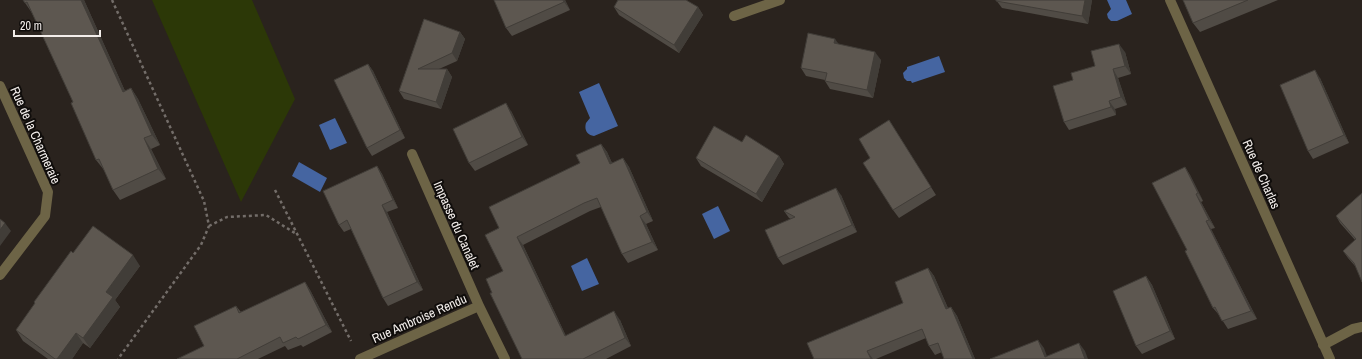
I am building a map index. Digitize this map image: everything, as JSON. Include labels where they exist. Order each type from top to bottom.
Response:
[{"type":"street","points":[[734,16],[780,0]]},
{"type":"street","name":"Rue de Charlas","points":[[1170,0],[1330,359]]},
{"type":"street","name":"Rue de la Charmeraie","points":[[0,86],[48,192],[45,216],[0,276]]},
{"type":"street","name":"Impasse du Canalet","points":[[412,154],[479,306]]},
{"type":"street","name":"Rue Ambroise Rendu","points":[[360,359],[479,306],[505,359]]},
{"type":"street","points":[[1323,345],[1353,329],[1362,327]]},
{"type":"path","points":[[112,0],[204,201],[209,226],[201,246],[118,359]]},
{"type":"path","points":[[276,190],[360,359]]},
{"type":"path","points":[[209,226],[227,217],[266,215],[298,235]]},
{"type":"green space","points":[[152,0],[252,0],[295,99],[241,202]]},
{"type":"water","points":[[1107,0],[1126,0],[1132,14],[1117,21],[1111,21],[1107,14],[1111,9]]},
{"type":"water","points":[[939,56],[945,72],[912,83],[904,78],[903,73],[907,67]]},
{"type":"water","points":[[599,83],[618,126],[594,136],[590,135],[586,130],[586,123],[590,118],[579,92]]},
{"type":"water","points":[[335,118],[347,143],[330,150],[319,125]]},
{"type":"water","points":[[299,162],[327,178],[320,192],[292,176]]},
{"type":"water","points":[[718,206],[730,231],[714,239],[702,214]]},
{"type":"water","points":[[587,258],[599,284],[582,291],[571,266]]},
{"type":"building","points":[[23,0],[81,0],[123,92],[131,88],[152,135],[144,138],[158,169],[113,190],[99,159],[96,160],[71,103],[73,102],[27,2],[25,3]]},
{"type":"building","points":[[494,0],[563,0],[564,2],[506,28]]},
{"type":"building","points":[[618,0],[686,0],[698,7],[674,45],[614,7]]},
{"type":"building","points":[[996,0],[1085,0],[1082,16]]},
{"type":"building","points":[[1183,0],[1248,0],[1193,23]]},
{"type":"building","points":[[424,19],[460,32],[452,53],[418,69],[447,69],[436,102],[399,91]]},
{"type":"building","points":[[808,33],[835,39],[834,43],[875,52],[867,90],[825,81],[827,73],[801,68]]},
{"type":"building","points":[[1119,44],[1125,66],[1113,69],[1121,97],[1109,101],[1111,107],[1064,122],[1053,86],[1073,80],[1071,73],[1095,66],[1091,51]]},
{"type":"building","points":[[368,64],[400,130],[367,148],[334,80]]},
{"type":"building","points":[[1315,70],[1344,135],[1308,151],[1280,85]]},
{"type":"building","points":[[506,103],[522,137],[469,163],[453,129]]},
{"type":"building","points":[[889,120],[931,187],[893,210],[863,163],[870,158],[859,139]]},
{"type":"building","points":[[714,126],[742,142],[746,135],[779,156],[756,194],[696,158]]},
{"type":"building","points":[[601,144],[610,164],[623,158],[647,212],[640,216],[652,242],[622,254],[597,198],[584,203],[517,237],[565,336],[614,311],[625,338],[583,359],[522,359],[490,293],[492,293],[486,279],[503,271],[485,235],[499,228],[489,207],[580,163],[576,155]]},
{"type":"building","points":[[377,166],[393,200],[382,205],[417,282],[383,298],[347,220],[339,225],[323,191]]},
{"type":"building","points":[[1185,167],[1209,220],[1206,221],[1251,311],[1222,321],[1215,307],[1213,308],[1185,251],[1187,250],[1152,183]]},
{"type":"building","points":[[836,188],[852,225],[778,258],[765,230],[795,217],[784,211]]},
{"type":"building","points":[[1362,193],[1362,282],[1354,263],[1343,251],[1356,239],[1336,216]]},
{"type":"building","points":[[0,219],[5,223],[0,230]]},
{"type":"building","points":[[93,226],[133,255],[106,292],[113,297],[83,338],[76,333],[57,359],[55,359],[16,330],[35,303],[34,302],[71,251],[73,253]]},
{"type":"building","points":[[928,268],[946,309],[951,307],[973,359],[944,359],[938,343],[929,346],[922,329],[867,351],[871,359],[814,359],[807,343],[903,303],[895,282]]},
{"type":"building","points":[[1146,276],[1170,331],[1136,346],[1113,291]]},
{"type":"building","points":[[305,282],[326,325],[298,339],[296,337],[283,343],[280,337],[237,359],[177,359],[204,346],[194,326],[236,306],[239,313]]},
{"type":"building","points":[[1038,340],[1045,357],[1079,343],[1085,359],[990,359]]}]
